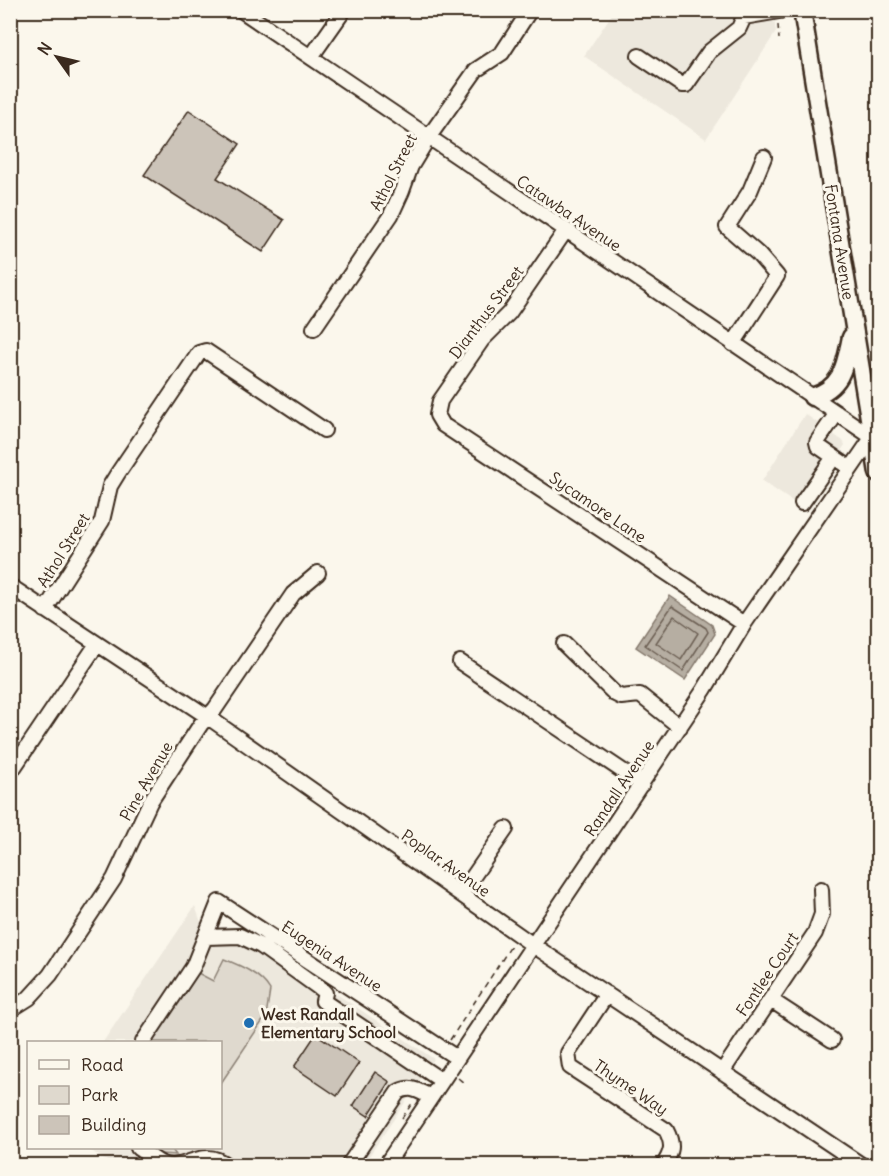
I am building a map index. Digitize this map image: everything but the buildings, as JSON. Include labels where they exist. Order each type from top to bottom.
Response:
[{"type":"main road","name":"Fontana Avenue","points":[[802,10],[853,327],[876,436],[879,473]]},
{"type":"main road","points":[[812,397],[825,393],[839,380],[853,327]]},
{"type":"street","name":"Catawba Avenue","points":[[241,10],[812,397],[876,436]]},
{"type":"street","points":[[311,57],[344,10]]},
{"type":"street","name":"Athol Street","points":[[314,328],[391,215],[411,166],[428,138],[476,70],[502,53],[530,10]]},
{"type":"street","points":[[639,56],[682,85],[686,85],[709,52],[739,28],[743,14],[781,11]]},
{"type":"street","points":[[733,344],[777,276],[758,254],[727,227],[750,191],[764,157]]},
{"type":"street","name":"Dianthus Street","points":[[437,415],[440,401],[482,340],[509,314],[566,230]]},
{"type":"street","name":"Athol Street","points":[[45,610],[102,521],[110,486],[199,353],[206,351],[324,430]]},
{"type":"street","points":[[837,413],[817,442],[818,446],[850,468]]},
{"type":"street","name":"Sycamore Lane","points":[[437,415],[443,425],[744,624]]},
{"type":"street","name":"Randall Avenue","points":[[385,1166],[680,727],[744,624],[850,468],[876,436]]},
{"type":"street","points":[[827,503],[806,497],[834,457]]},
{"type":"street","name":"Pine Avenue","points":[[10,1010],[29,998],[50,975],[114,879],[150,802],[201,723],[216,709],[293,594],[318,573]]},
{"type":"street","name":"Poplar Avenue","points":[[10,586],[208,717],[533,945],[863,1166]]},
{"type":"street","points":[[10,773],[97,644]]},
{"type":"street","points":[[564,644],[615,694],[621,697],[640,695],[680,727]]},
{"type":"street","points":[[460,662],[642,784]]},
{"type":"street","points":[[461,894],[506,829]]},
{"type":"street","name":"Fontlee Court","points":[[722,1072],[820,924],[821,889]]},
{"type":"street","name":"Eugenia Avenue","points":[[206,937],[219,902],[457,1058]]},
{"type":"street","points":[[144,1041],[193,967],[206,937],[240,936],[261,946],[322,990],[325,993],[323,1001],[442,1081]]},
{"type":"street","name":"Thyme Way","points":[[607,994],[568,1053],[568,1061],[570,1066],[666,1130],[672,1143],[671,1153],[663,1166]]},
{"type":"street","points":[[771,1000],[832,1040]]},
{"type":"street","points":[[348,1166],[398,1092],[406,1088],[413,1088],[431,1097]]},
{"type":"street","points":[[139,1149],[163,1165],[176,1165],[196,1158],[207,1158],[220,1160],[227,1166]]},
{"type":"path","points":[[779,39],[781,11]]},
{"type":"path","points":[[450,1041],[513,944]]},
{"type":"shaded area","points":[[614,11],[773,11],[776,32],[706,139],[584,56]]},
{"type":"shaded area","points":[[805,414],[843,441],[845,445],[802,508],[762,481]]},
{"type":"shaded area","name":"West Randall Elementary School","points":[[195,906],[202,925],[215,932],[242,931],[434,1059],[363,1165],[113,1165],[89,1149],[222,1149],[222,1041],[104,1041]]},
{"type":"green space","points":[[224,959],[243,967],[261,979],[270,990],[266,1016],[222,1082],[222,1041],[150,1041],[196,972],[213,981]]},
{"type":"green space","points":[[150,1149],[175,1149],[173,1151],[176,1155],[158,1154]]},
{"type":"water","points":[[670,596],[712,625],[715,634],[685,680],[636,647]]},
{"type":"place","name":"West Randall Elementary School","points":[[249,1023]]}]
